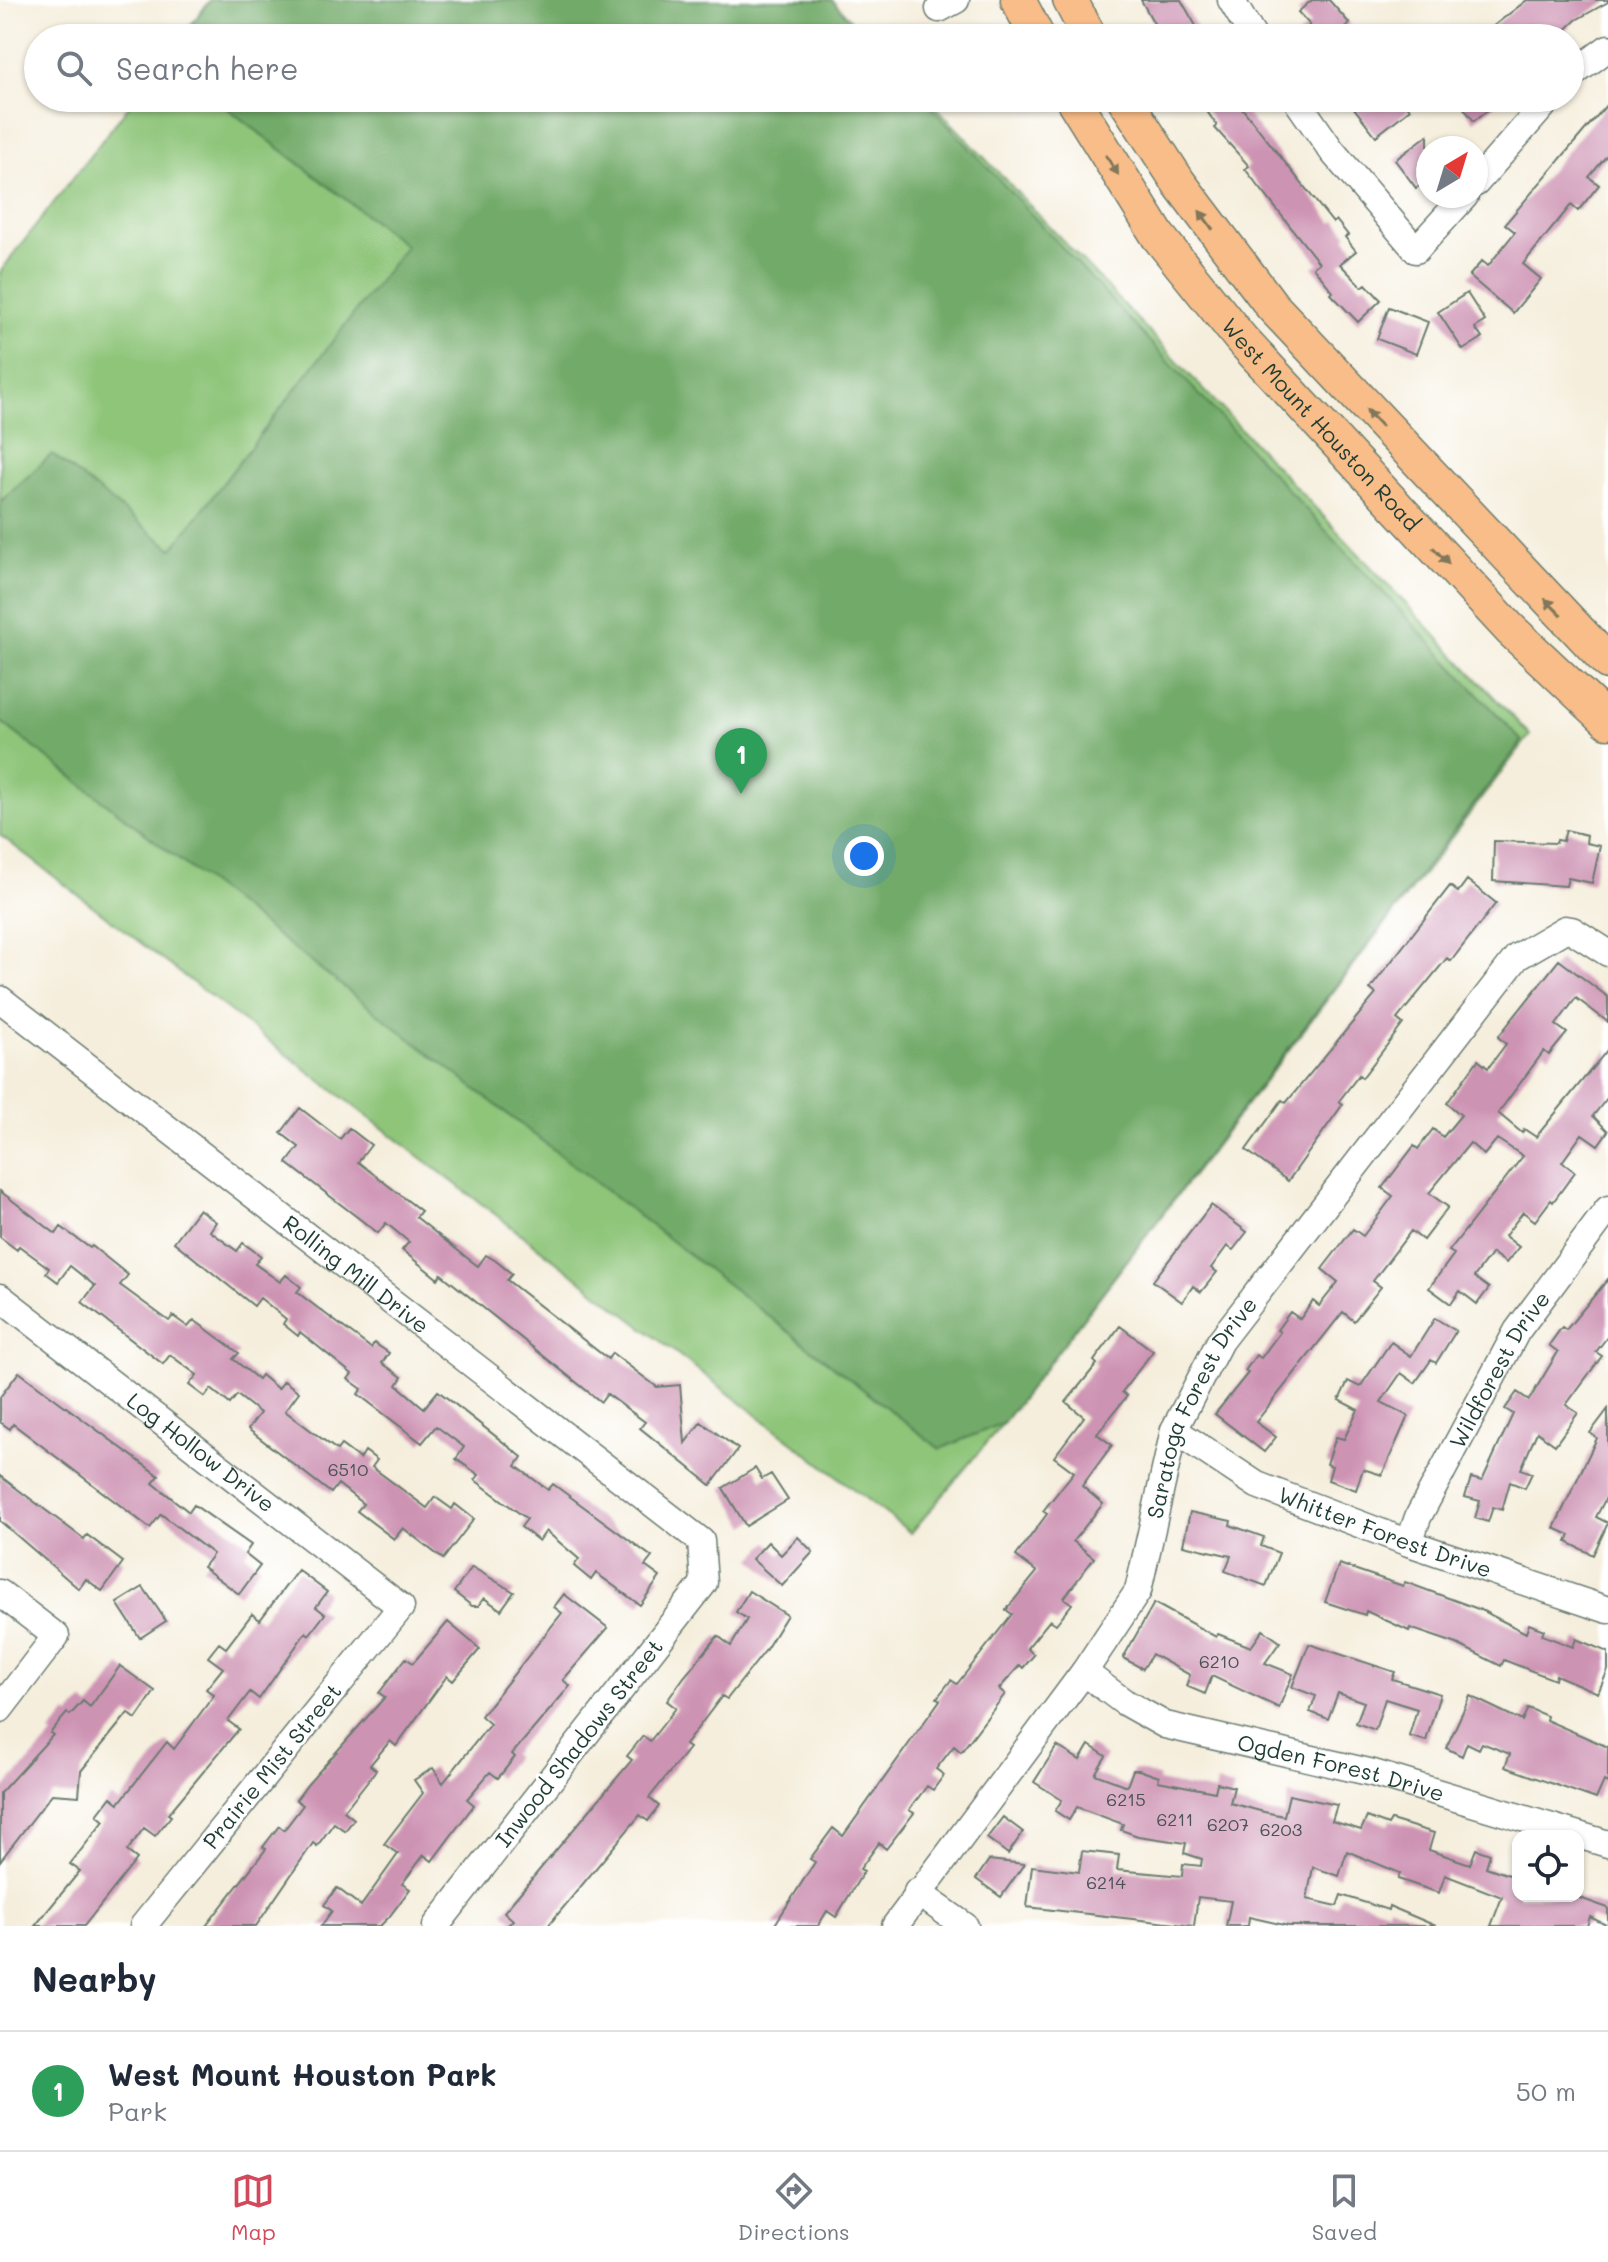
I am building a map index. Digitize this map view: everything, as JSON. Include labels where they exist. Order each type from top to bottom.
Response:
[{"type":"main road","points":[[1018,0],[1031,24]]},
{"type":"main road","points":[[1070,0],[1083,24]]},
{"type":"main road","name":"West Mount Houston Road","points":[[1081,112],[1158,236],[1241,339],[1510,629],[1608,721]]},
{"type":"main road","name":"West Mount Houston Road","points":[[1133,112],[1188,196],[1272,306],[1608,662]]},
{"type":"street","points":[[1231,0],[1246,24]]},
{"type":"street","points":[[1584,66],[1608,48]]},
{"type":"street","points":[[1305,112],[1332,151],[1416,250],[1454,208]]},
{"type":"street","points":[[1488,169],[1538,112]]},
{"type":"street","name":"Saratoga Forest Drive","points":[[895,1926],[917,1892],[1084,1672],[1138,1591],[1174,1430],[1220,1341],[1517,957],[1565,929],[1572,930],[1608,953]]},
{"type":"street","name":"Rolling Mill Drive","points":[[0,999],[645,1494],[701,1541],[702,1555]]},
{"type":"street","name":"Wildforest Drive","points":[[1409,1543],[1418,1517],[1517,1331],[1608,1209]]},
{"type":"street","name":"Log Hollow Drive","points":[[0,1297],[401,1607]]},
{"type":"street","name":"Whitter Forest Drive","points":[[1174,1430],[1257,1485],[1409,1543],[1608,1610]]},
{"type":"street","name":"Inwood Shadows Street","points":[[436,1926],[704,1583],[702,1555]]},
{"type":"street","points":[[0,1593],[56,1636],[0,1709]]},
{"type":"street","name":"Prairie Mist Street","points":[[143,1926],[401,1607]]},
{"type":"street","name":"Ogden Forest Drive","points":[[1084,1672],[1124,1702],[1165,1725],[1373,1773],[1608,1844]]},
{"type":"street","points":[[917,1892],[965,1926]]},
{"type":"green space","points":[[210,0],[832,0],[854,24],[192,24]]},
{"type":"green space","points":[[124,112],[941,112],[1530,735],[1003,1423],[911,1533],[0,835],[0,272]]},
{"type":"green space","points":[[232,112],[936,112],[1522,741],[1003,1423],[940,1449],[0,721],[0,502],[52,454],[172,549],[406,246]]},
{"type":"building","points":[[1141,0],[1181,0],[1195,24],[1154,24]]},
{"type":"building","points":[[1312,0],[1329,0],[1350,24],[1309,24],[1298,12]]},
{"type":"building","points":[[1527,0],[1608,0],[1572,24],[1496,24]]},
{"type":"building","points":[[1608,103],[1608,154],[1589,177],[1599,185],[1578,211],[1571,205],[1523,264],[1541,279],[1513,313],[1469,276],[1482,261],[1488,266],[1515,232],[1505,224]]},
{"type":"building","points":[[1208,112],[1245,112],[1333,223],[1336,220],[1348,235],[1345,237],[1356,251],[1340,264],[1362,287],[1366,284],[1381,300],[1358,322],[1331,294],[1333,292],[1313,267],[1319,263],[1245,169],[1249,166],[1215,128],[1217,126]]},
{"type":"building","points":[[1357,112],[1406,112],[1376,136]]},
{"type":"building","points":[[1467,112],[1485,112],[1474,121]]},
{"type":"building","points":[[1416,144],[1416,188],[1395,160]]},
{"type":"building","points":[[1467,293],[1485,321],[1475,328],[1482,338],[1463,350],[1438,312]]},
{"type":"building","points":[[1389,307],[1428,322],[1416,354],[1377,339]]},
{"type":"building","points":[[1566,830],[1587,835],[1586,843],[1600,846],[1592,883],[1568,878],[1566,886],[1493,881],[1494,841],[1556,843],[1557,840],[1563,841]]},
{"type":"building","points":[[1467,880],[1496,903],[1451,961],[1447,958],[1397,1019],[1403,1024],[1362,1078],[1359,1075],[1339,1101],[1343,1104],[1288,1181],[1246,1150],[1282,1100],[1286,1103],[1376,994],[1370,989],[1450,886],[1458,892]]},
{"type":"building","points":[[1559,960],[1608,997],[1608,1022],[1576,998],[1556,1025],[1567,1033],[1549,1055],[1544,1051],[1498,1113],[1522,1133],[1524,1129],[1536,1137],[1608,1049],[1608,1097],[1593,1116],[1608,1131],[1598,1145],[1582,1134],[1562,1162],[1575,1172],[1553,1202],[1551,1200],[1535,1221],[1523,1212],[1505,1236],[1519,1247],[1506,1263],[1492,1253],[1474,1277],[1489,1288],[1477,1304],[1460,1291],[1451,1304],[1429,1288],[1454,1254],[1449,1251],[1523,1156],[1497,1139],[1484,1155],[1470,1143],[1429,1193],[1448,1207],[1423,1240],[1411,1231],[1373,1281],[1381,1287],[1354,1321],[1343,1312],[1256,1422],[1276,1437],[1264,1452],[1215,1414],[1248,1373],[1245,1371],[1256,1355],[1261,1358],[1290,1312],[1300,1319],[1313,1301],[1319,1306],[1338,1282],[1322,1269],[1353,1229],[1363,1236],[1393,1196],[1382,1188],[1414,1146],[1418,1149],[1433,1129],[1443,1137],[1461,1115],[1447,1103],[1478,1060],[1488,1068],[1506,1044],[1498,1037]]},
{"type":"building","points":[[300,1108],[340,1139],[349,1128],[371,1145],[358,1162],[421,1211],[416,1217],[478,1266],[486,1255],[496,1261],[512,1274],[507,1280],[608,1359],[612,1353],[657,1387],[680,1385],[685,1443],[701,1422],[738,1449],[711,1485],[640,1428],[645,1422],[607,1394],[601,1402],[441,1274],[438,1279],[402,1250],[409,1242],[386,1223],[378,1233],[287,1163],[299,1147],[281,1133]]},
{"type":"building","points":[[0,1191],[56,1234],[61,1227],[90,1248],[92,1246],[128,1275],[120,1285],[169,1321],[173,1316],[188,1327],[194,1320],[239,1353],[233,1359],[258,1379],[261,1375],[278,1389],[284,1381],[299,1392],[285,1411],[337,1450],[341,1445],[360,1459],[365,1451],[377,1460],[372,1467],[427,1508],[435,1497],[452,1509],[455,1504],[474,1519],[443,1559],[403,1528],[394,1539],[357,1511],[363,1504],[338,1484],[331,1493],[248,1429],[260,1413],[237,1395],[230,1404],[211,1389],[205,1397],[189,1385],[197,1375],[170,1355],[163,1364],[82,1302],[95,1286],[70,1266],[58,1282],[46,1273],[49,1268],[19,1246],[17,1250],[0,1237]]},
{"type":"building","points":[[1211,1205],[1247,1232],[1233,1250],[1227,1246],[1211,1268],[1217,1272],[1201,1292],[1193,1286],[1182,1302],[1153,1281]]},
{"type":"building","points":[[199,1209],[216,1222],[210,1231],[237,1251],[243,1243],[261,1256],[255,1264],[280,1282],[286,1275],[301,1287],[297,1292],[327,1315],[371,1348],[374,1343],[389,1353],[382,1363],[402,1377],[397,1385],[424,1408],[438,1391],[522,1457],[516,1466],[548,1490],[553,1484],[652,1557],[645,1566],[660,1577],[640,1605],[596,1573],[591,1580],[574,1566],[579,1559],[546,1531],[539,1541],[521,1527],[527,1519],[475,1480],[479,1475],[456,1459],[464,1447],[436,1426],[422,1443],[358,1394],[362,1389],[348,1379],[352,1374],[300,1332],[298,1336],[283,1324],[286,1319],[260,1298],[254,1306],[174,1242]]},
{"type":"building","points":[[1608,1279],[1608,1336],[1596,1352],[1602,1356],[1566,1405],[1578,1413],[1555,1445],[1537,1432],[1521,1469],[1532,1473],[1525,1488],[1510,1482],[1502,1510],[1493,1507],[1488,1522],[1475,1518],[1480,1501],[1465,1497],[1471,1478],[1482,1481],[1513,1414],[1505,1409],[1517,1392],[1529,1400],[1558,1352],[1549,1345],[1562,1327],[1566,1330]]},
{"type":"building","points":[[1435,1318],[1456,1331],[1436,1363],[1431,1360],[1415,1383],[1401,1373],[1381,1402],[1408,1416],[1382,1475],[1363,1469],[1356,1490],[1328,1480],[1332,1466],[1327,1464],[1336,1437],[1344,1439],[1358,1410],[1339,1400],[1348,1381],[1360,1387],[1391,1342],[1411,1356]]},
{"type":"building","points":[[1120,1326],[1153,1351],[1122,1392],[1127,1396],[1097,1434],[1112,1445],[1082,1486],[1103,1504],[1073,1541],[1094,1558],[1064,1598],[1072,1604],[1056,1624],[1050,1620],[1027,1648],[1034,1655],[1023,1668],[1020,1665],[999,1689],[1005,1694],[961,1752],[954,1746],[936,1769],[944,1775],[933,1790],[927,1786],[909,1810],[914,1813],[886,1849],[879,1843],[860,1869],[864,1871],[836,1917],[827,1911],[818,1926],[774,1926],[815,1862],[810,1859],[833,1828],[843,1836],[940,1700],[937,1698],[951,1680],[957,1684],[1012,1614],[1006,1610],[1037,1572],[1016,1556],[1047,1514],[1043,1511],[1074,1472],[1054,1457],[1084,1417],[1066,1402],[1097,1364],[1094,1361]]},
{"type":"building","points":[[19,1372],[159,1476],[153,1483],[189,1512],[194,1505],[251,1545],[245,1554],[260,1566],[239,1594],[203,1567],[213,1554],[161,1514],[150,1528],[13,1424],[10,1429],[0,1422],[0,1397]]},
{"type":"building","points":[[1608,1409],[1608,1494],[1596,1517],[1608,1523],[1593,1555],[1567,1542],[1570,1535],[1554,1528],[1597,1438],[1590,1433]]},
{"type":"building","points":[[755,1468],[762,1479],[771,1474],[788,1500],[746,1526],[723,1488]]},
{"type":"building","points":[[0,1476],[84,1539],[87,1535],[123,1562],[102,1591],[86,1579],[79,1589],[0,1521]]},
{"type":"building","points":[[1190,1512],[1231,1521],[1230,1525],[1264,1537],[1261,1546],[1279,1553],[1266,1586],[1225,1571],[1231,1556],[1183,1545]]},
{"type":"building","points":[[798,1537],[813,1552],[782,1586],[752,1559],[768,1542],[781,1555]]},
{"type":"building","points":[[1339,1564],[1403,1586],[1405,1582],[1481,1610],[1526,1633],[1529,1624],[1544,1630],[1542,1635],[1573,1647],[1576,1639],[1608,1652],[1608,1670],[1598,1693],[1556,1675],[1555,1680],[1504,1660],[1501,1666],[1457,1644],[1410,1628],[1409,1631],[1366,1611],[1365,1615],[1325,1602]]},
{"type":"building","points":[[472,1567],[514,1592],[501,1610],[484,1598],[478,1606],[472,1606],[454,1592]]},
{"type":"building","points":[[298,1570],[327,1592],[316,1607],[325,1614],[309,1635],[306,1632],[259,1699],[250,1692],[228,1721],[239,1729],[168,1814],[171,1816],[155,1836],[144,1828],[127,1851],[137,1859],[84,1926],[35,1926],[80,1871],[70,1864],[104,1821],[97,1815],[111,1797],[119,1803],[167,1742],[174,1749],[214,1695],[206,1689],[223,1668],[208,1657],[219,1643],[226,1648],[252,1614],[260,1620]]},
{"type":"building","points":[[143,1587],[166,1621],[140,1638],[117,1603]]},
{"type":"building","points":[[749,1591],[787,1615],[765,1651],[727,1699],[722,1696],[685,1745],[689,1748],[649,1798],[659,1806],[648,1821],[640,1815],[548,1926],[507,1926],[513,1920],[504,1912],[632,1760],[627,1756],[643,1736],[650,1741],[676,1708],[667,1701],[684,1677],[718,1636],[731,1646],[747,1619],[736,1612]]},
{"type":"building","points":[[564,1594],[608,1628],[563,1680],[570,1686],[512,1754],[515,1757],[498,1778],[490,1772],[467,1799],[474,1805],[432,1861],[424,1855],[402,1884],[410,1889],[380,1926],[321,1926],[332,1911],[324,1905],[337,1888],[361,1906],[398,1854],[384,1844],[423,1793],[414,1780],[433,1768],[443,1783],[490,1724],[481,1716],[562,1613],[554,1607]]},
{"type":"building","points":[[1154,1603],[1216,1637],[1218,1634],[1251,1647],[1263,1630],[1280,1642],[1265,1663],[1293,1674],[1279,1708],[1212,1676],[1205,1694],[1186,1686],[1190,1675],[1152,1654],[1143,1669],[1123,1658]]},
{"type":"building","points":[[448,1622],[480,1649],[453,1681],[447,1676],[396,1746],[390,1741],[370,1765],[376,1770],[344,1811],[354,1819],[345,1831],[334,1823],[317,1846],[313,1843],[256,1926],[206,1926],[266,1849],[263,1847],[279,1826],[284,1830],[303,1805],[296,1800],[308,1784],[385,1697],[379,1693],[406,1658],[413,1663]]},
{"type":"building","points":[[1309,1644],[1395,1672],[1392,1679],[1440,1694],[1426,1741],[1409,1736],[1417,1709],[1385,1699],[1375,1730],[1356,1723],[1364,1702],[1338,1693],[1328,1719],[1310,1712],[1316,1696],[1292,1687]]},
{"type":"building","points":[[120,1666],[155,1691],[136,1719],[128,1713],[81,1771],[79,1796],[52,1794],[0,1861],[0,1793],[53,1735],[50,1733],[67,1713],[70,1715],[83,1701],[90,1707]]},
{"type":"building","points":[[1470,1696],[1522,1721],[1528,1708],[1547,1716],[1546,1720],[1608,1747],[1608,1783],[1604,1781],[1596,1799],[1505,1767],[1510,1754],[1482,1743],[1479,1749],[1467,1743],[1462,1756],[1446,1748]]},
{"type":"building","points":[[1089,1745],[1106,1756],[1095,1774],[1127,1786],[1133,1770],[1139,1770],[1159,1777],[1158,1781],[1215,1792],[1217,1783],[1234,1787],[1230,1803],[1264,1812],[1284,1816],[1289,1795],[1337,1805],[1332,1821],[1361,1830],[1367,1817],[1388,1825],[1391,1820],[1434,1833],[1429,1850],[1470,1864],[1476,1849],[1490,1854],[1486,1867],[1512,1876],[1512,1902],[1584,1902],[1584,1900],[1608,1908],[1608,1926],[1590,1917],[1587,1926],[1491,1926],[1502,1897],[1445,1875],[1439,1893],[1398,1879],[1400,1873],[1347,1851],[1339,1876],[1313,1867],[1307,1899],[1337,1906],[1341,1895],[1388,1910],[1389,1906],[1436,1926],[1289,1926],[1249,1917],[1248,1926],[1226,1926],[1231,1901],[1198,1897],[1194,1926],[1027,1907],[1032,1866],[1079,1872],[1082,1851],[1119,1855],[1117,1870],[1182,1876],[1183,1864],[1201,1866],[1202,1859],[1184,1853],[1186,1843],[1138,1836],[1121,1830],[1123,1824],[1077,1807],[1069,1820],[1055,1811],[1062,1800],[1034,1782],[1057,1746],[1080,1760]]},
{"type":"building","points":[[1003,1817],[1023,1832],[1008,1854],[987,1838]]},
{"type":"building","points":[[989,1860],[1024,1864],[1001,1897],[976,1879]]},
{"type":"place","name":"West Mount Houston Park","points":[[741,794]]}]
